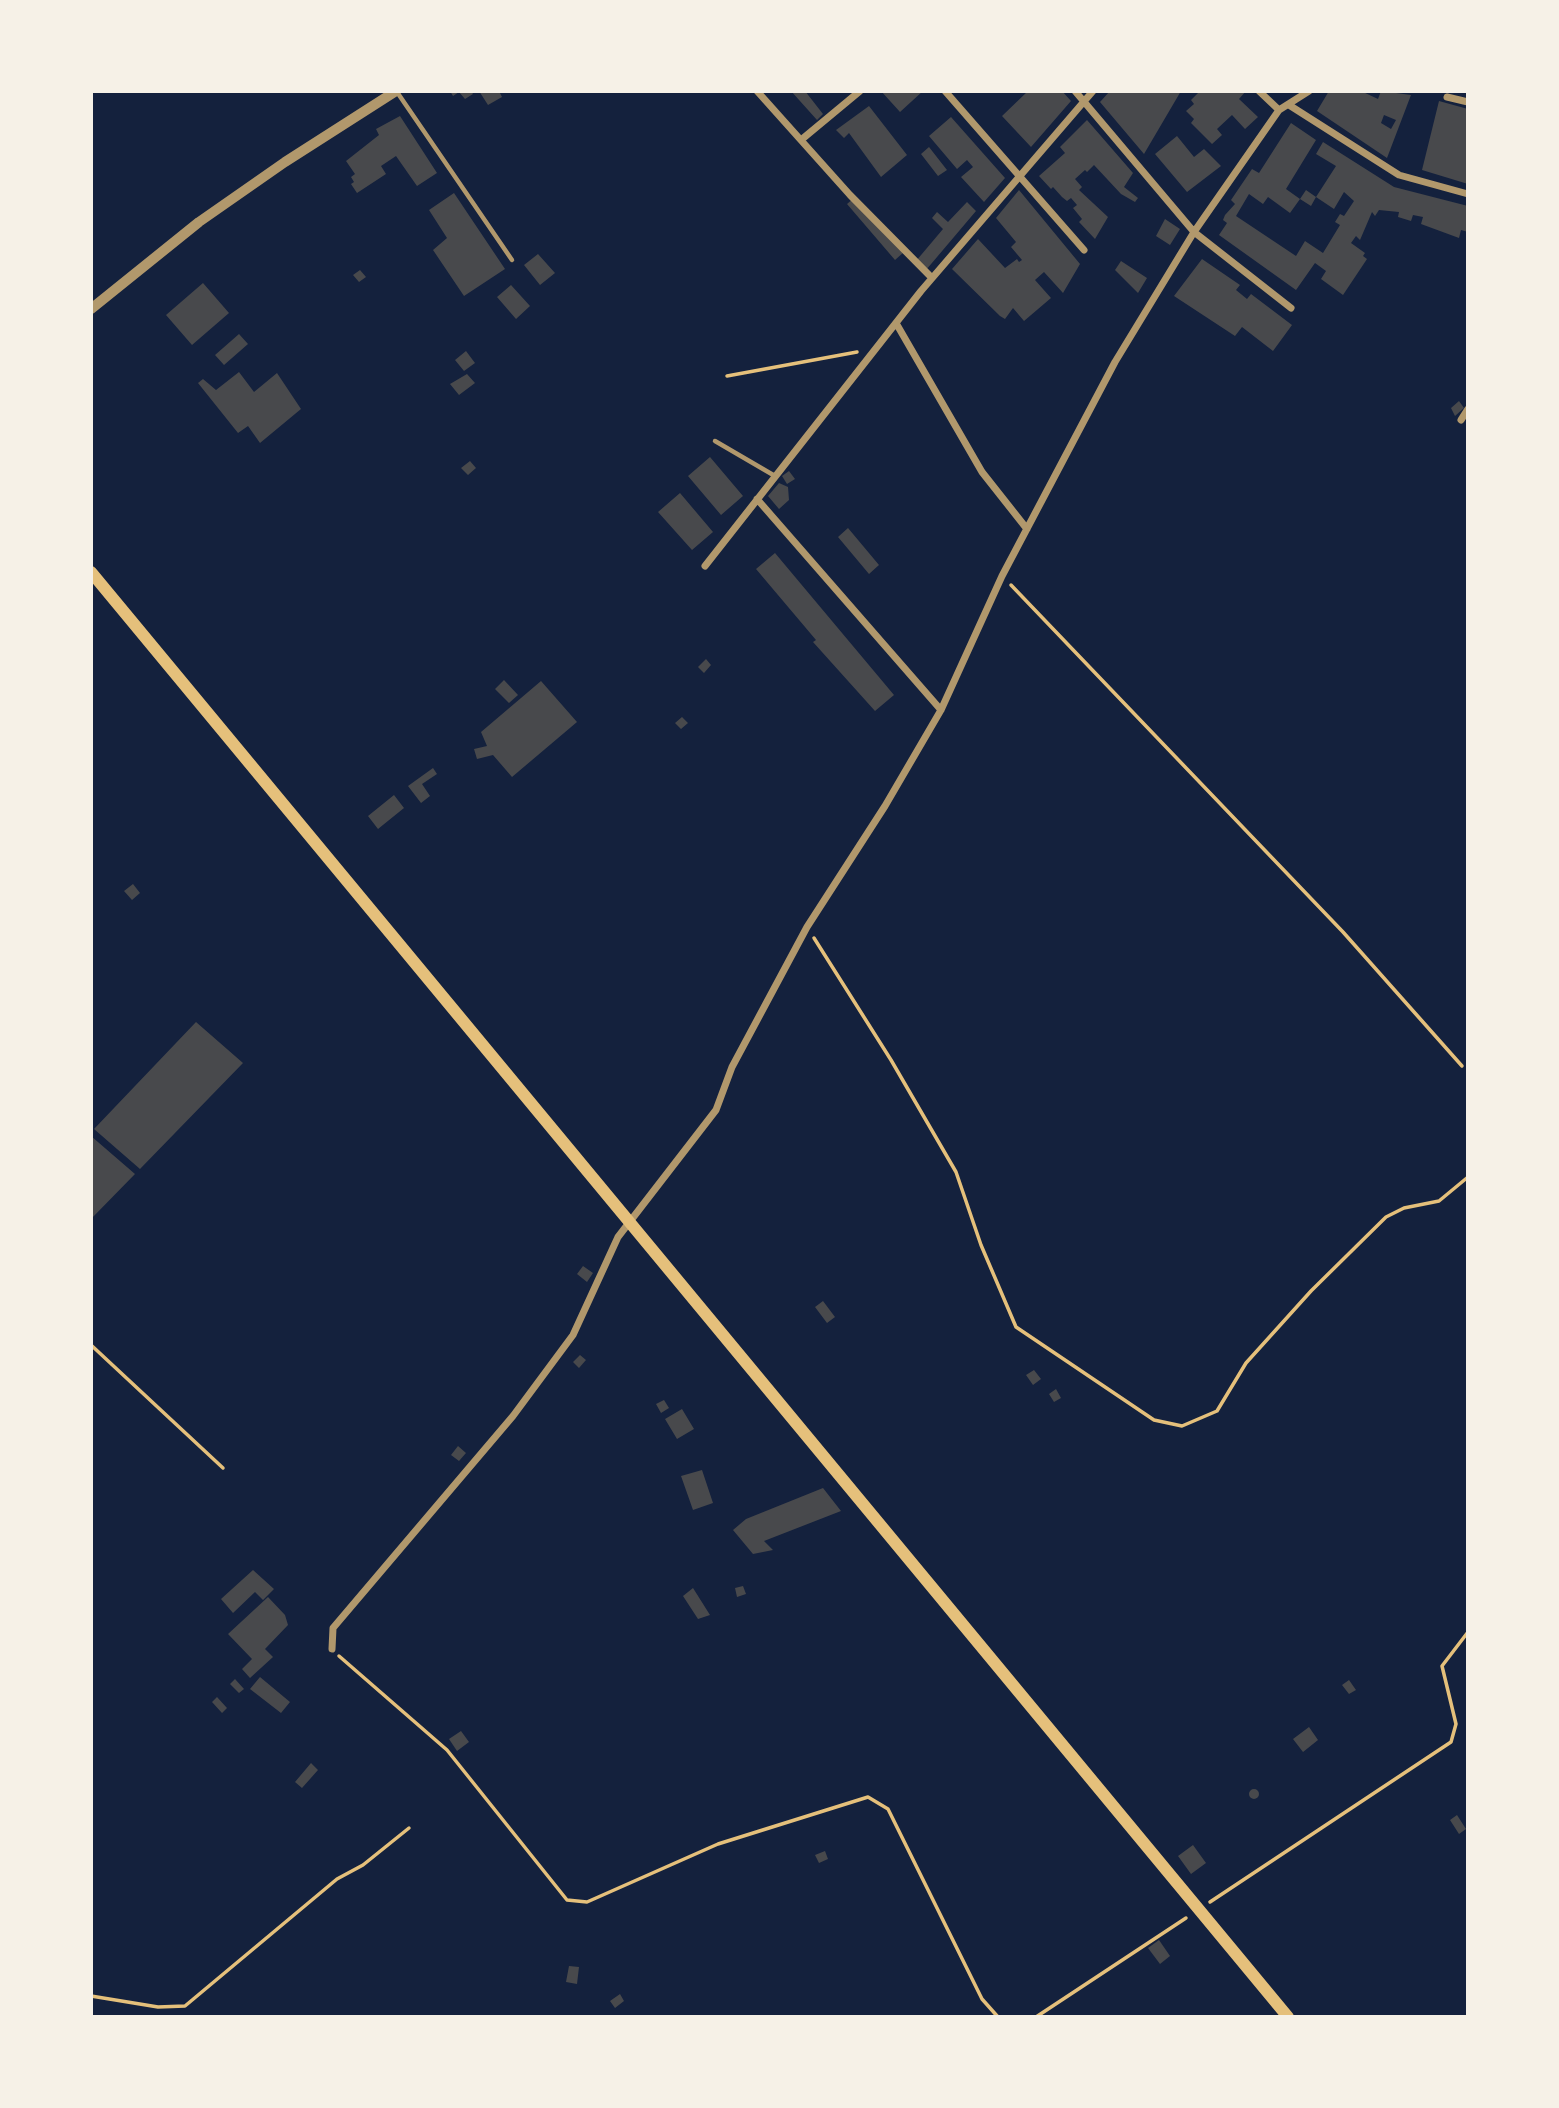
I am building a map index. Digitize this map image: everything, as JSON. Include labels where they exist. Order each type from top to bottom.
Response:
[{"type":"main road","points":[[91,572],[1201,1908],[1288,2017]]},
{"type":"street","points":[[91,309],[199,222],[285,162],[397,91]]},
{"type":"street","points":[[757,91],[850,195],[932,278]]},
{"type":"street","points":[[801,140],[860,91]]},
{"type":"street","points":[[945,91],[1084,250]]},
{"type":"street","points":[[1075,91],[1194,232],[1291,308]]},
{"type":"street","points":[[705,566],[932,278],[1093,91]]},
{"type":"street","points":[[1259,91],[1279,110]]},
{"type":"street","points":[[332,1649],[333,1628],[513,1416],[573,1335],[618,1237],[716,1110],[732,1067],[807,927],[885,806],[941,710],[1002,576],[1115,362],[1194,232],[1279,110],[1309,91]]},
{"type":"street","points":[[1447,97],[1468,102]]},
{"type":"street","points":[[1289,105],[1399,175],[1468,194]]},
{"type":"street","points":[[896,323],[982,472],[1027,529]]},
{"type":"street","points":[[1461,420],[1468,409]]},
{"type":"street","points":[[757,499],[941,710]]},
{"type":"lane","points":[[397,91],[512,260]]},
{"type":"lane","points":[[715,441],[776,476]]},
{"type":"path","points":[[727,376],[877,348]]},
{"type":"path","points":[[1002,576],[1343,932],[1462,1066]]},
{"type":"path","points":[[807,927],[891,1060],[956,1172],[981,1245],[1016,1327],[1154,1420],[1182,1426],[1217,1411],[1246,1363],[1311,1291],[1386,1217],[1404,1208],[1439,1201],[1468,1177]]},
{"type":"path","points":[[91,1345],[223,1468]]},
{"type":"path","points":[[1036,2017],[1451,1742],[1456,1724],[1442,1666],[1468,1632]]},
{"type":"path","points":[[332,1649],[447,1750],[567,1900],[587,1902],[718,1844],[868,1797],[888,1810],[982,1999],[998,2017]]},
{"type":"path","points":[[91,1996],[159,2007],[185,2007],[337,1879],[363,1865],[409,1828]]},
{"type":"building","points":[[450,91],[471,91],[473,94],[465,99],[459,92],[453,96]]},
{"type":"building","points":[[479,91],[499,91],[502,97],[488,105]]},
{"type":"building","points":[[791,91],[805,91],[823,114],[817,120]]},
{"type":"building","points":[[881,91],[923,91],[900,112]]},
{"type":"building","points":[[1028,91],[1062,91],[1071,101],[1031,147],[1002,116]]},
{"type":"building","points":[[1110,91],[1181,91],[1144,154],[1100,102]]},
{"type":"building","points":[[1200,91],[1246,91],[1239,99],[1258,117],[1245,129],[1232,115],[1217,129],[1222,135],[1212,144],[1191,123],[1194,119],[1186,111],[1194,104],[1191,100]]},
{"type":"building","points":[[1329,91],[1361,91],[1378,99],[1381,91],[1411,95],[1387,158],[1317,111]],"holes":[[[1384,115],[1396,120],[1391,129],[1381,123]]]},
{"type":"building","points":[[1439,101],[1468,109],[1468,184],[1422,170]]},
{"type":"building","points":[[869,106],[907,155],[881,177],[849,133],[844,138],[836,130]]},
{"type":"building","points":[[400,116],[437,173],[417,186],[396,156],[381,166],[386,174],[357,193],[351,184],[354,182],[351,177],[355,174],[346,161],[379,135],[376,129]]},
{"type":"building","points":[[951,117],[1005,178],[984,202],[961,177],[973,167],[967,160],[957,169],[929,136]]},
{"type":"building","points":[[1087,120],[1133,173],[1124,187],[1138,198],[1135,202],[1121,194],[1094,165],[1075,179],[1082,187],[1079,190],[1108,217],[1095,239],[1079,222],[1082,219],[1073,208],[1077,205],[1071,198],[1067,201],[1039,176],[1065,153],[1060,147]]},
{"type":"building","points":[[1291,123],[1316,140],[1286,189],[1300,199],[1290,213],[1268,197],[1263,204],[1249,194],[1236,216],[1296,256],[1305,241],[1323,253],[1340,225],[1335,222],[1340,214],[1344,216],[1354,201],[1344,192],[1334,209],[1316,197],[1336,166],[1316,154],[1323,142],[1394,187],[1468,206],[1468,232],[1461,230],[1459,238],[1421,224],[1423,217],[1413,215],[1411,221],[1398,217],[1399,212],[1379,210],[1375,216],[1372,212],[1360,240],[1356,236],[1351,243],[1365,253],[1363,256],[1367,259],[1343,295],[1321,279],[1326,271],[1315,263],[1296,290],[1219,235],[1227,223],[1223,220],[1225,215],[1235,204],[1231,200],[1252,169],[1259,173]]},
{"type":"building","points":[[1177,136],[1194,157],[1204,149],[1221,166],[1187,192],[1155,154]]},
{"type":"building","points":[[929,147],[947,170],[938,176],[921,154]]},
{"type":"building","points":[[1019,190],[1080,264],[1063,293],[1044,272],[1035,280],[1051,298],[1024,321],[1013,308],[1005,319],[1000,316],[952,269],[978,239],[1005,268],[1017,259],[1019,262],[1022,260],[1011,247],[1016,242],[996,218]]},
{"type":"building","points":[[1306,190],[1316,197],[1311,206],[1300,199]]},
{"type":"building","points":[[454,193],[505,269],[464,296],[433,250],[447,238],[429,210]]},
{"type":"building","points":[[855,197],[904,252],[895,260],[847,204]]},
{"type":"building","points":[[967,202],[976,211],[926,270],[916,261],[943,229],[932,218],[937,212],[948,222]]},
{"type":"building","points":[[1165,219],[1180,229],[1170,245],[1156,236]]},
{"type":"building","points":[[538,254],[555,273],[540,285],[524,265]]},
{"type":"building","points":[[1202,259],[1240,285],[1236,290],[1247,299],[1251,294],[1292,325],[1273,351],[1242,327],[1235,336],[1174,296]]},
{"type":"building","points":[[1121,261],[1147,278],[1138,293],[1115,270]]},
{"type":"building","points":[[360,270],[366,277],[359,282],[353,275]]},
{"type":"building","points":[[203,283],[229,313],[192,345],[166,315]]},
{"type":"building","points":[[511,285],[530,306],[516,319],[497,297]]},
{"type":"building","points":[[239,334],[248,344],[224,365],[215,355]]},
{"type":"building","points":[[466,351],[475,363],[464,371],[455,360]]},
{"type":"building","points":[[239,372],[254,392],[277,373],[301,409],[260,443],[248,426],[238,433],[198,383],[203,379],[216,390]]},
{"type":"building","points":[[467,374],[475,383],[459,395],[450,384]]},
{"type":"building","points":[[1459,401],[1464,408],[1455,416],[1451,408]]},
{"type":"building","points":[[710,457],[743,496],[721,515],[688,476]]},
{"type":"building","points":[[470,461],[476,468],[468,475],[461,468]]},
{"type":"building","points":[[789,471],[795,479],[787,484],[782,476]]},
{"type":"building","points":[[779,483],[788,487],[789,500],[779,509],[768,496]]},
{"type":"building","points":[[680,493],[713,532],[692,550],[658,512]]},
{"type":"building","points":[[848,528],[879,565],[869,574],[838,537]]},
{"type":"building","points":[[775,553],[894,695],[875,711],[813,642],[816,640],[756,569]]},
{"type":"building","points":[[706,659],[711,665],[704,673],[698,667]]},
{"type":"building","points":[[504,680],[518,695],[509,703],[495,689]]},
{"type":"building","points":[[541,681],[577,722],[512,777],[493,755],[477,759],[474,749],[487,746],[481,732]]},
{"type":"building","points":[[682,717],[688,723],[681,729],[675,723]]},
{"type":"building","points":[[433,768],[437,774],[422,784],[430,796],[421,803],[408,786]]},
{"type":"building","points":[[394,795],[404,808],[378,829],[368,816]]},
{"type":"building","points":[[133,884],[140,893],[132,900],[124,891]]},
{"type":"building","points":[[196,1022],[243,1063],[140,1169],[94,1129]]},
{"type":"building","points":[[91,1136],[135,1174],[91,1219]]},
{"type":"building","points":[[583,1266],[593,1273],[587,1282],[577,1274]]},
{"type":"building","points":[[823,1301],[835,1317],[827,1323],[815,1307]]},
{"type":"building","points":[[580,1355],[586,1360],[579,1368],[573,1362]]},
{"type":"building","points":[[1034,1370],[1041,1379],[1033,1385],[1026,1375]]},
{"type":"building","points":[[1056,1389],[1061,1398],[1054,1402],[1049,1394]]},
{"type":"building","points":[[664,1400],[669,1408],[661,1413],[656,1404]]},
{"type":"building","points":[[682,1409],[694,1429],[677,1439],[665,1419]]},
{"type":"building","points":[[458,1446],[466,1453],[459,1461],[451,1455]]},
{"type":"building","points":[[702,1470],[713,1503],[693,1510],[681,1476]]},
{"type":"building","points":[[823,1488],[841,1511],[764,1541],[773,1550],[753,1554],[733,1530],[746,1519]]},
{"type":"building","points":[[253,1570],[274,1589],[263,1600],[255,1592],[233,1613],[221,1599]]},
{"type":"building","points":[[743,1586],[746,1594],[737,1597],[735,1588]]},
{"type":"building","points":[[693,1588],[710,1615],[698,1619],[683,1596]]},
{"type":"building","points":[[268,1597],[285,1615],[288,1625],[265,1649],[273,1657],[250,1678],[242,1669],[252,1659],[228,1634]]},
{"type":"building","points":[[260,1677],[290,1702],[281,1713],[250,1689]]},
{"type":"building","points":[[235,1679],[244,1689],[239,1693],[230,1684]]},
{"type":"building","points":[[1349,1680],[1356,1690],[1349,1694],[1342,1685]]},
{"type":"building","points":[[217,1697],[227,1708],[222,1713],[212,1702]]},
{"type":"building","points":[[1309,1727],[1318,1740],[1303,1752],[1293,1739]]},
{"type":"building","points":[[461,1731],[469,1742],[457,1751],[449,1739]]},
{"type":"building","points":[[311,1763],[318,1770],[302,1788],[295,1782]]},
{"type":"building","points":[[1254,1789],[1258,1790],[1258,1798],[1254,1799],[1250,1798],[1249,1794],[1250,1790]]},
{"type":"building","points":[[1457,1815],[1466,1829],[1459,1834],[1450,1820]]},
{"type":"building","points":[[1193,1845],[1206,1863],[1191,1874],[1178,1856]]},
{"type":"building","points":[[825,1851],[828,1859],[819,1863],[815,1855]]},
{"type":"building","points":[[1159,1940],[1170,1956],[1160,1964],[1148,1948]]},
{"type":"building","points":[[569,1966],[579,1967],[577,1984],[566,1982]]},
{"type":"building","points":[[620,1994],[624,2001],[615,2008],[610,2001]]}]
